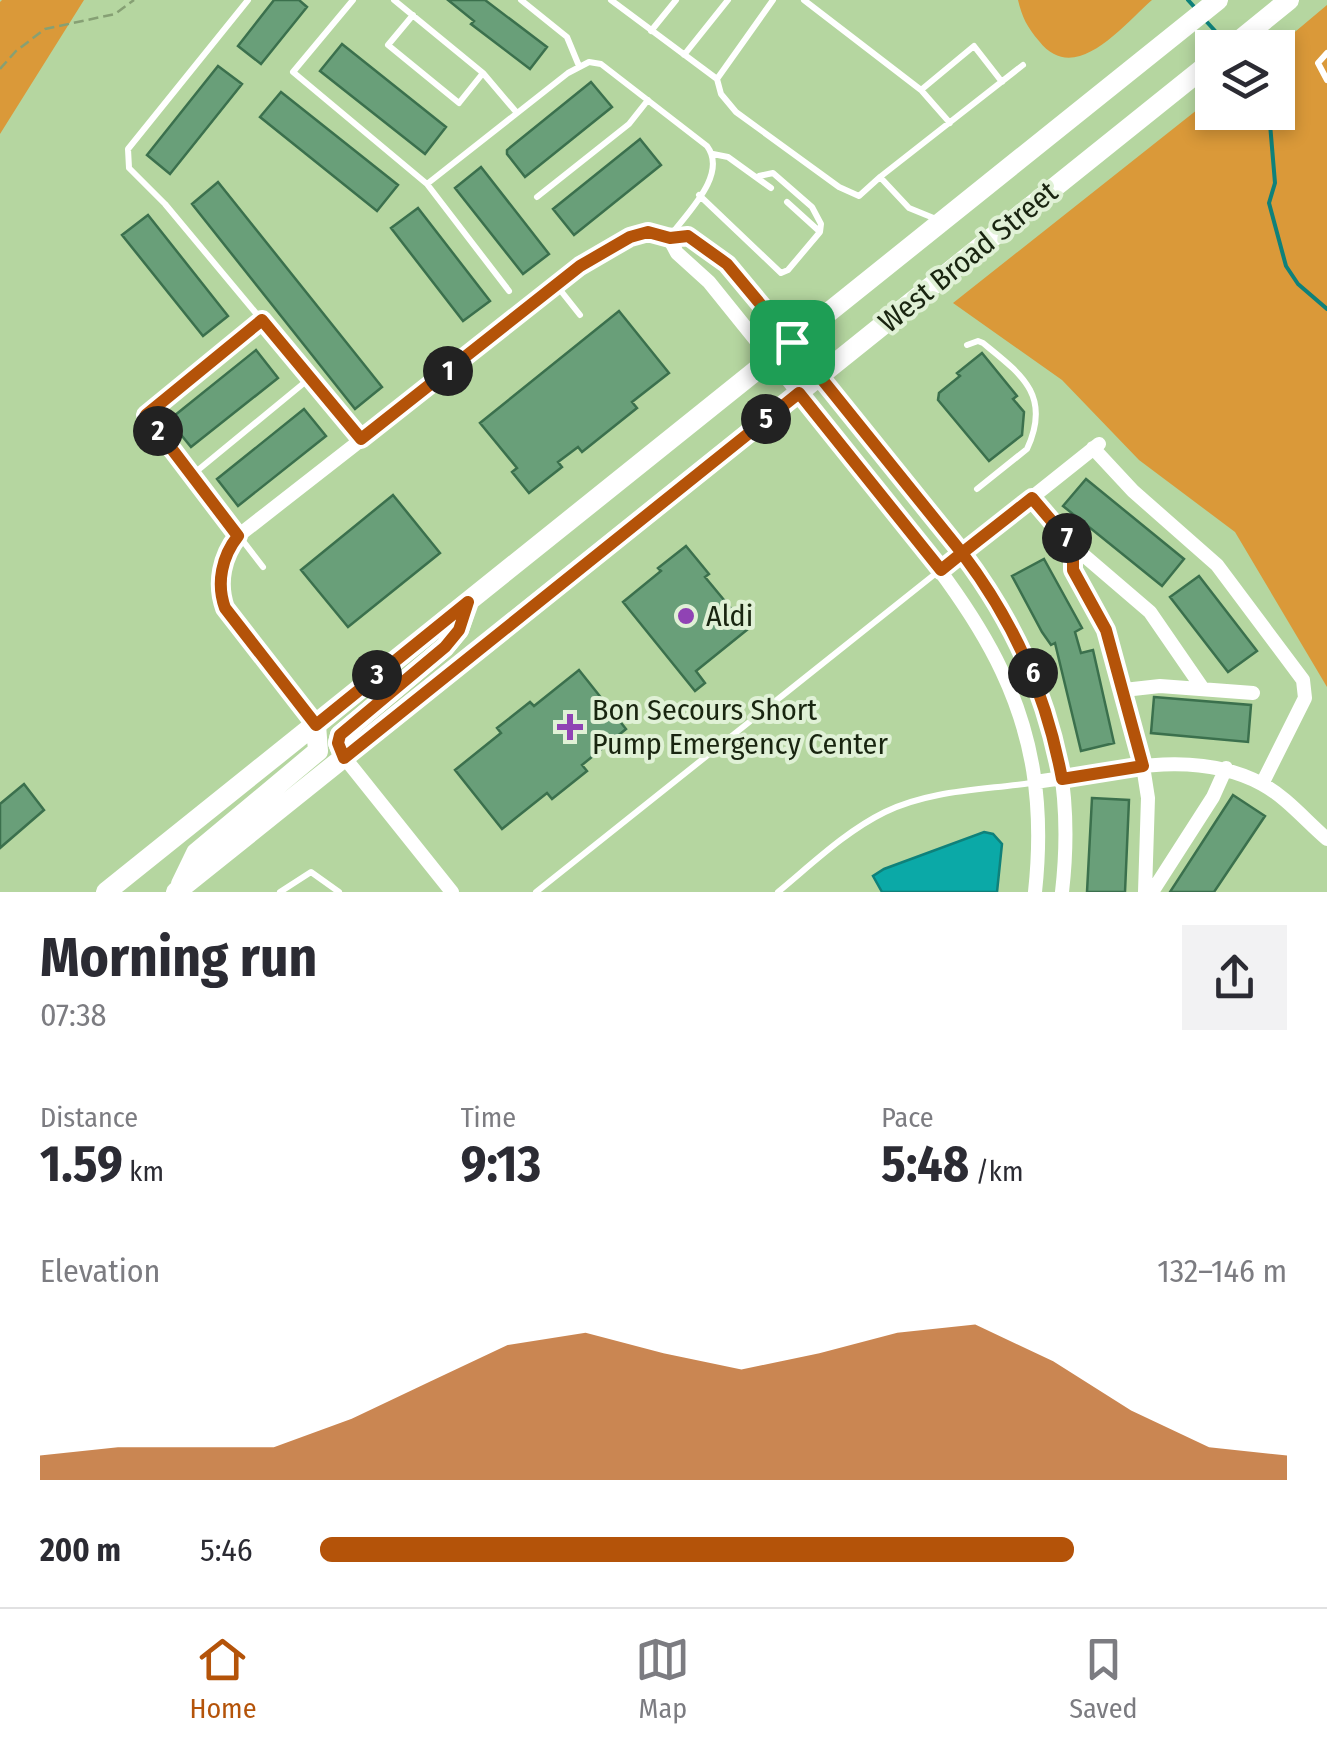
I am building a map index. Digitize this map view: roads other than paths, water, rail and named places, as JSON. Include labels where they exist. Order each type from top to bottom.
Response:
[{"type":"main road","name":"West Broad Street","points":[[106,892],[1218,0]]},
{"type":"main road","points":[[1253,30],[1289,0]]},
{"type":"main road","name":"West Broad Street","points":[[177,891],[1195,76]]},
{"type":"main road","points":[[344,758],[338,743],[340,735],[445,647],[459,630],[468,602]]},
{"type":"main road","points":[[177,891],[196,854],[318,752],[316,725]]},
{"type":"street","points":[[316,725],[225,608],[221,596],[224,562],[238,536],[608,248],[648,232],[670,238],[688,236],[727,264],[962,553],[1001,610],[1028,660],[1046,709],[1062,779],[1062,892]]},
{"type":"street","points":[[670,238],[677,254],[709,282],[941,570],[983,632],[1011,688],[1027,743],[1038,846],[1035,892]]},
{"type":"street","points":[[941,570],[1096,446],[1133,490],[1217,565],[1303,680],[1305,698],[1262,784]]},
{"type":"street","points":[[1032,498],[1073,546],[1150,612],[1204,689]]},
{"type":"street","points":[[1073,546],[1073,570],[1106,630],[1143,766],[1148,798],[1148,892]]},
{"type":"street","points":[[1124,690],[1160,686],[1253,693]]},
{"type":"street","points":[[344,758],[452,892]]},
{"type":"street","points":[[1034,782],[1143,766],[1196,764],[1226,768],[1262,784],[1327,838]]},
{"type":"street","points":[[1148,892],[1213,797],[1226,768]]},
{"type":"lane","points":[[248,0],[128,149],[126,159],[129,168],[165,204],[361,439]]},
{"type":"lane","points":[[353,0],[293,72],[427,184],[509,290]]},
{"type":"lane","points":[[394,0],[483,73],[517,113]]},
{"type":"lane","points":[[521,0],[567,37],[579,66]]},
{"type":"lane","points":[[611,0],[621,3],[716,79],[720,94],[736,112],[839,187],[859,196],[1023,66]]},
{"type":"lane","points":[[652,31],[676,0]]},
{"type":"lane","points":[[684,56],[728,0]]},
{"type":"lane","points":[[716,79],[773,0]]},
{"type":"lane","points":[[804,0],[920,90],[950,123]]},
{"type":"lane","points":[[413,15],[388,45],[459,102],[483,73]]},
{"type":"lane","points":[[920,90],[974,46],[1002,82]]},
{"type":"lane","points":[[1327,53],[1318,64],[1327,80]]},
{"type":"lane","points":[[427,184],[579,66],[589,62],[601,64],[713,154],[711,179],[670,238]]},
{"type":"lane","points":[[537,197],[629,124],[648,100]]},
{"type":"lane","points":[[713,154],[728,157],[771,188]]},
{"type":"lane","points":[[700,195],[781,273],[788,270],[820,232],[820,218],[773,173],[759,176]]},
{"type":"lane","points":[[880,177],[909,208],[942,222]]},
{"type":"lane","points":[[787,202],[820,232]]},
{"type":"lane","points":[[556,285],[580,315]]},
{"type":"lane","points":[[262,320],[146,415],[263,567]]},
{"type":"lane","points":[[967,345],[984,343],[1024,377],[1034,393],[1035,405],[1028,449],[977,488]]},
{"type":"lane","points":[[192,475],[310,378]]},
{"type":"lane","points":[[536,892],[941,570]]},
{"type":"lane","points":[[778,892],[854,830],[888,810],[938,795],[1034,782]]},
{"type":"lane","points":[[280,892],[311,872],[338,892]]},
{"type":"water","points":[[984,832],[993,834],[1002,844],[997,892],[882,892],[873,876],[884,869]]},
{"type":"waterway","points":[[1188,0],[1197,10]]},
{"type":"waterway","points":[[1206,21],[1214,30]]},
{"type":"waterway","points":[[1271,130],[1275,183],[1269,203],[1286,266],[1298,284],[1327,309]]},
{"type":"place","name":"Aldi","points":[[686,616]]},
{"type":"place","name":"Bon Secours Short Pump Emergency Center","points":[[570,727]]}]
